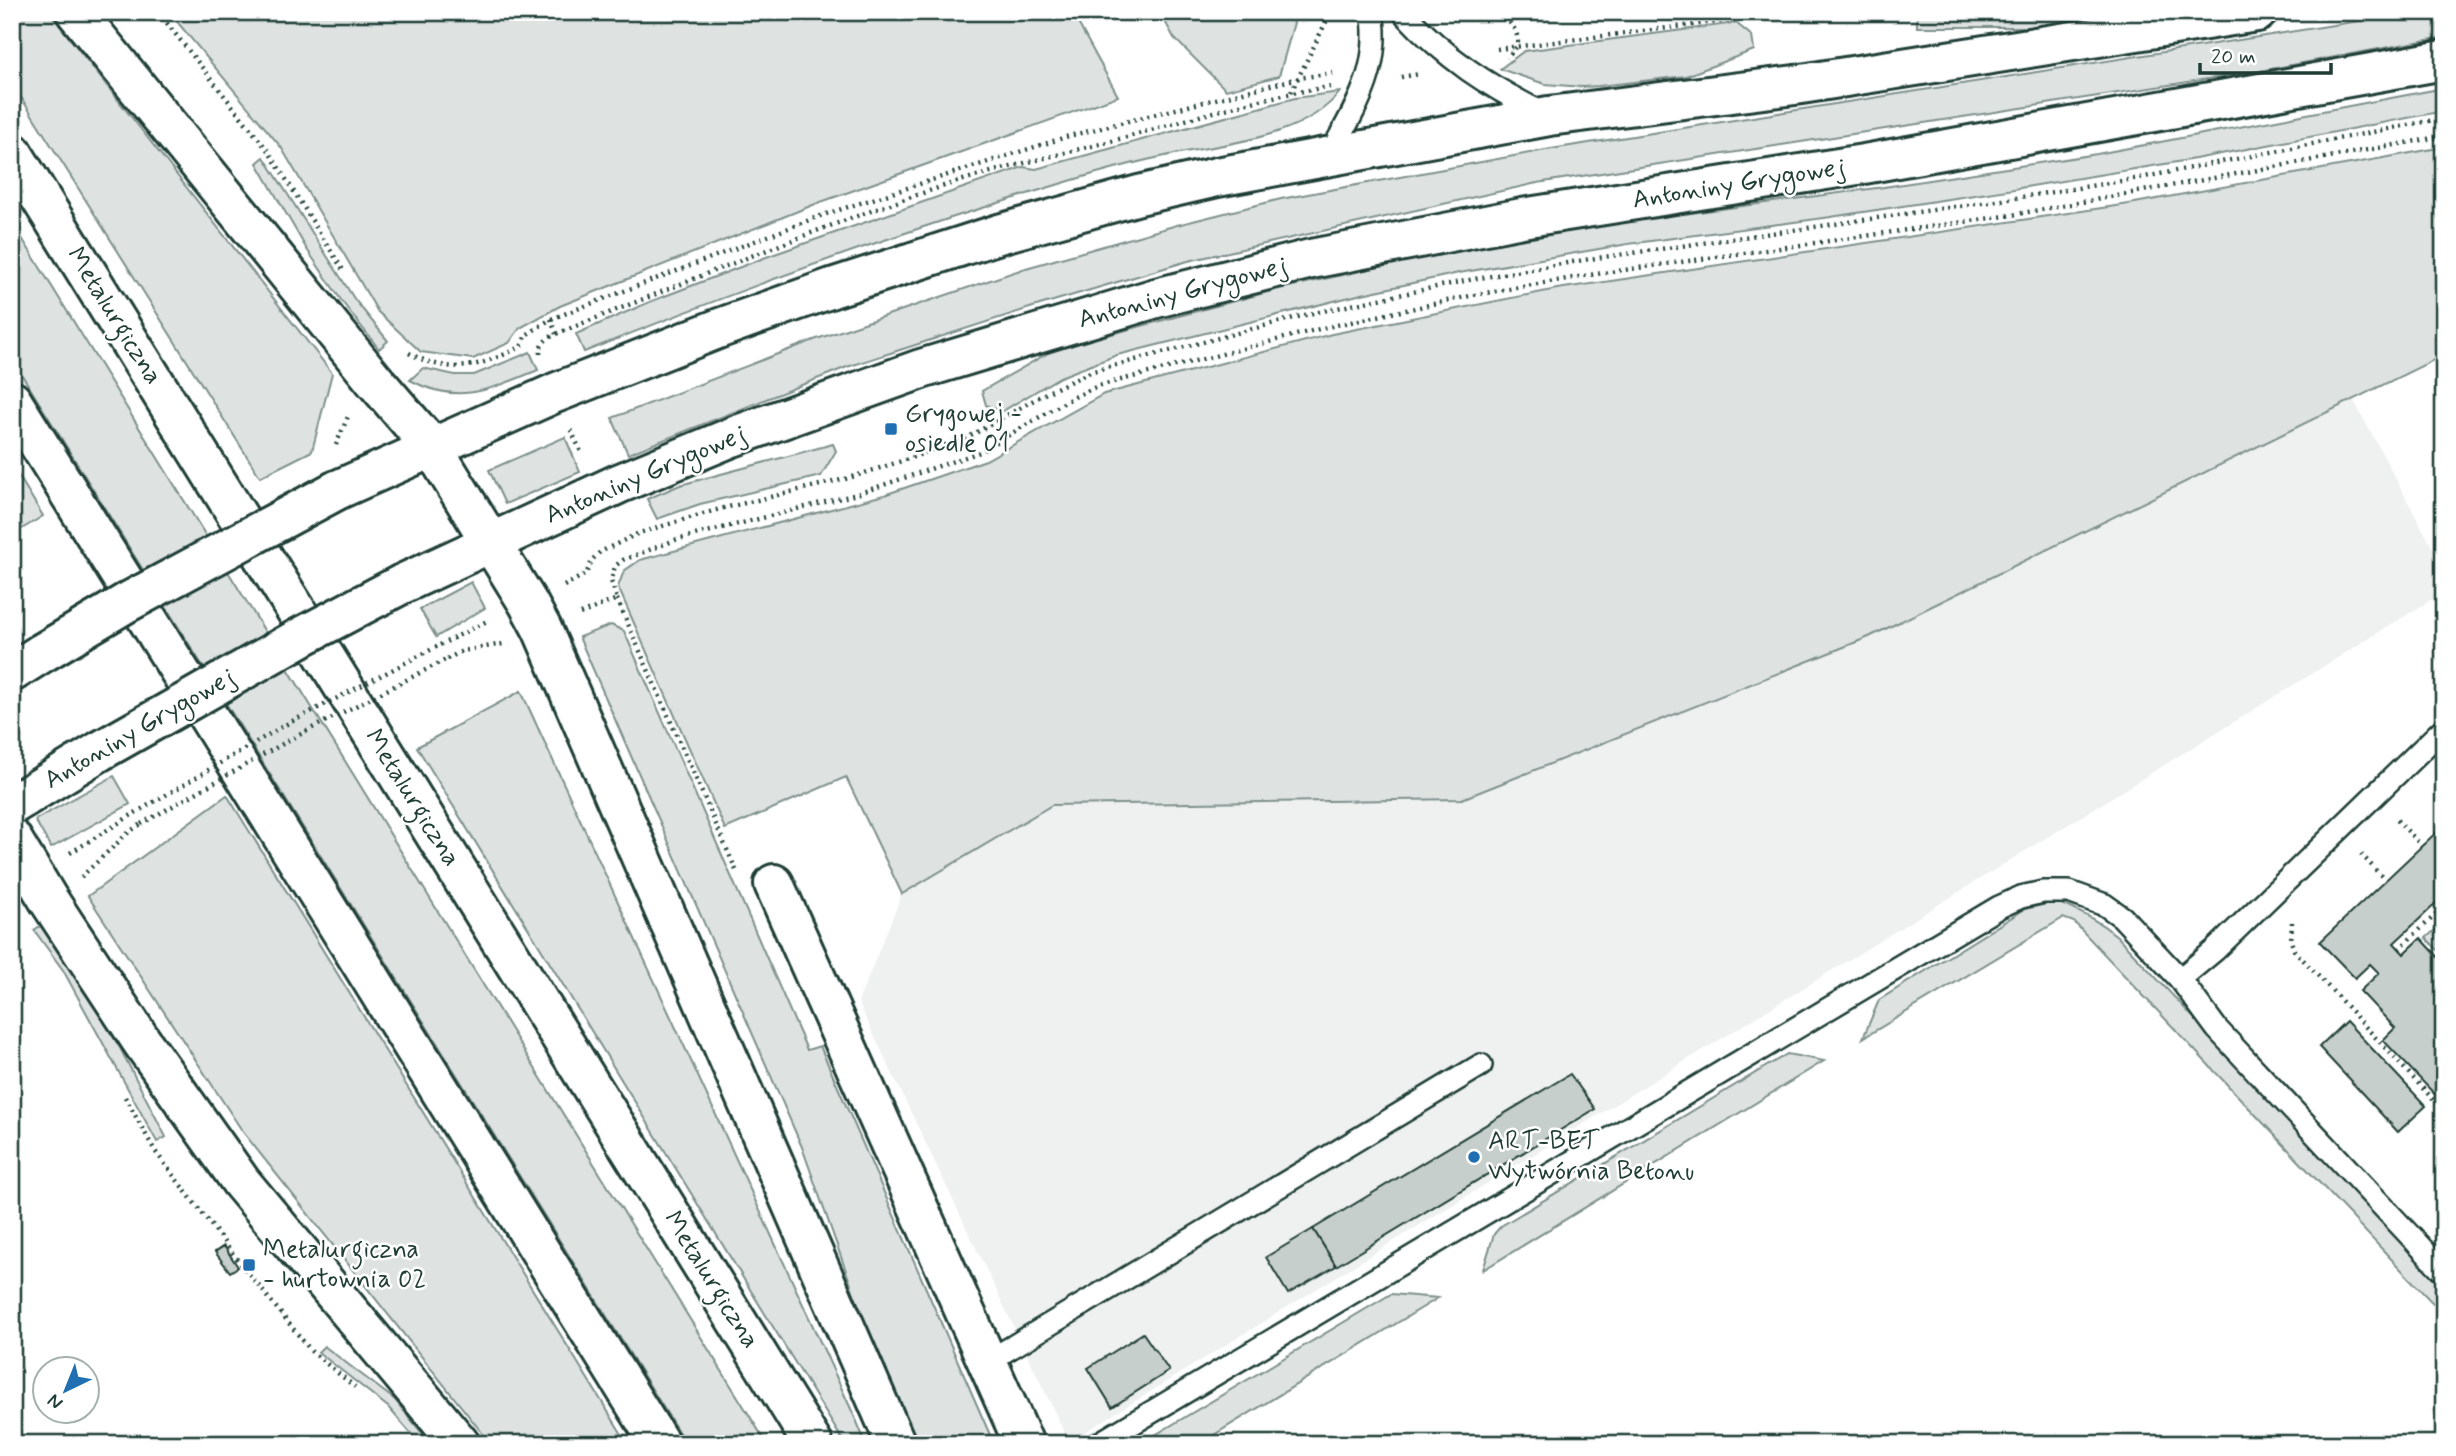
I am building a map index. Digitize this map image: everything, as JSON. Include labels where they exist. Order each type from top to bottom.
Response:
[{"type":"street","points":[[76,12],[375,381],[432,447],[542,629],[896,1444]]},
{"type":"street","points":[[27,663],[335,472],[432,447],[555,393],[732,324],[999,234],[1139,195],[1329,156],[1549,117],[1795,85],[2257,12]]},
{"type":"street","name":"Antoniny Grygowej","points":[[12,805],[100,751],[303,636],[489,542],[599,492],[732,437],[921,369],[1156,298],[1311,259],[1521,218],[1904,157],[2444,60]]},
{"type":"street","name":"Metalurgiczna","points":[[12,152],[813,1444]]},
{"type":"street","points":[[12,401],[660,1444]]},
{"type":"street","points":[[12,839],[142,1042],[241,1182],[460,1444]]},
{"type":"street","points":[[774,884],[1024,1444]]},
{"type":"lane","points":[[1329,156],[1356,108],[1369,74],[1375,44],[1372,12]]},
{"type":"lane","points":[[1403,12],[1447,56],[1505,94],[1549,117]]},
{"type":"lane","points":[[2180,979],[2215,950],[2444,728]]},
{"type":"lane","points":[[1098,1444],[1988,914],[2021,897],[2043,892],[2069,892],[2105,905],[2122,917],[2180,979],[2217,1029],[2444,1272]]},
{"type":"lane","points":[[987,1362],[1481,1065]]},
{"type":"path","points":[[158,12],[269,152],[346,275]]},
{"type":"path","points":[[1291,92],[1331,12]]},
{"type":"path","points":[[403,347],[411,355],[438,364],[460,367],[480,365],[521,347],[526,335],[551,319],[820,216],[1069,136],[1299,78],[1464,68],[1503,60],[1518,46],[1518,33],[1508,19],[1491,12]]},
{"type":"path","points":[[1447,56],[1797,12]]},
{"type":"path","points":[[1369,74],[1030,160],[945,186],[824,227],[545,340],[540,347],[544,366],[620,541],[720,509],[849,478],[911,458],[972,435],[1048,392],[1090,372],[1310,314],[1474,279],[1590,258],[2003,201],[2140,178],[2444,118]]},
{"type":"path","points":[[77,881],[141,824],[293,738],[462,651],[503,644],[617,599],[611,581],[615,566],[623,560],[676,540],[857,494],[980,452],[1072,398],[1098,386],[1323,328],[1479,295],[1595,274],[2006,216],[2444,136]]},
{"type":"path","points":[[551,319],[556,334]]},
{"type":"path","points":[[335,472],[351,407]]},
{"type":"path","points":[[63,857],[285,725],[492,619]]},
{"type":"path","points":[[2388,829],[2406,812]]},
{"type":"path","points":[[2397,820],[2422,846]]},
{"type":"path","points":[[2352,862],[2370,845]]},
{"type":"path","points":[[2361,853],[2385,880]]},
{"type":"path","points":[[2399,949],[2444,907]]},
{"type":"path","points":[[2297,912],[2291,933],[2294,950],[2444,1111]]},
{"type":"shaded area","points":[[12,12],[49,12],[332,373],[312,451],[260,477],[12,83]]},
{"type":"shaded area","points":[[169,12],[1072,12],[1118,96],[818,203],[560,306],[520,328],[509,343],[473,359],[421,352],[378,312],[281,147]]},
{"type":"shaded area","points":[[1160,12],[1297,12],[1279,76],[1226,90],[1174,38]]},
{"type":"shaded area","points":[[1920,12],[2137,12],[2045,27],[1917,27],[1917,16]]},
{"type":"shaded area","points":[[2416,12],[2444,12],[2444,37],[2259,71],[1537,183],[1188,261],[847,367],[628,454],[612,418],[814,340],[1026,268],[1281,199],[1551,149]]},
{"type":"shaded area","points":[[1736,23],[1752,36],[1754,50],[1686,76],[1583,87],[1545,84],[1500,69],[1524,51]]},
{"type":"shaded area","points":[[2444,88],[2444,111],[2195,159],[1824,218],[1628,244],[1459,273],[1362,294],[1117,355],[1060,377],[1001,412],[986,405],[982,391],[1048,353],[1082,342],[1279,289],[1433,255],[1616,223],[1884,187],[2097,154]]},
{"type":"shaded area","points":[[1340,92],[1324,108],[1306,120],[1262,137],[1125,165],[940,221],[786,274],[584,352],[576,334],[652,301],[769,256],[1023,167],[1036,169],[1295,98]]},
{"type":"shaded area","points":[[2444,147],[2444,355],[1869,637],[1462,799],[1052,805],[902,894],[846,777],[725,829],[618,587],[624,571],[640,560],[884,495],[986,460],[1104,394],[1332,334],[1557,289],[2129,204]]},
{"type":"shaded area","points":[[264,157],[355,300],[388,341],[379,349],[343,303],[306,248],[257,163]]},
{"type":"shaded area","points":[[12,222],[767,1444],[686,1444],[12,359]]},
{"type":"shaded area","points":[[530,352],[538,370],[474,392],[444,392],[410,380],[423,368],[455,375],[474,375]]},
{"type":"shaded area","points":[[2353,399],[2444,569],[2444,592],[1069,1442],[858,1002],[902,894],[1052,805],[1462,799],[1869,637]]},
{"type":"shaded area","points":[[565,437],[580,472],[505,504],[489,470]]},
{"type":"shaded area","points":[[833,444],[836,451],[821,476],[700,504],[657,519],[647,499],[680,485]]},
{"type":"shaded area","points":[[12,465],[43,516],[12,535]]},
{"type":"shaded area","points":[[471,582],[485,608],[436,637],[420,609]]},
{"type":"shaded area","points":[[611,625],[624,631],[807,1050],[820,1046],[994,1444],[911,1444],[889,1392],[802,1147],[579,637]]},
{"type":"shaded area","points":[[521,691],[866,1444],[845,1444],[417,747]]},
{"type":"shaded area","points":[[114,776],[130,804],[51,848],[35,820]]},
{"type":"shaded area","points":[[227,795],[628,1444],[491,1444],[243,1132],[88,896]]},
{"type":"shaded area","points":[[2056,902],[2088,916],[2117,936],[2444,1285],[2444,1315],[2074,922],[2063,918],[1863,1038],[1879,1000],[2025,909]]},
{"type":"shaded area","points":[[2444,922],[2444,956],[2426,938]]},
{"type":"shaded area","points":[[45,923],[120,1048],[166,1137],[157,1142],[63,970],[34,930]]},
{"type":"shaded area","points":[[1787,1054],[1824,1061],[1483,1270],[1494,1234],[1501,1226]]},
{"type":"shaded area","points":[[1391,1294],[1438,1298],[1199,1444],[1140,1444]]},
{"type":"shaded area","points":[[324,1346],[395,1400],[431,1444],[420,1444],[388,1407],[318,1352]]},
{"type":"building","points":[[2444,825],[2444,896],[2394,943],[2404,954],[2421,938],[2444,963],[2444,1104],[2383,1040],[2395,1028],[2360,991],[2379,973],[2370,964],[2355,978],[2320,942]]},
{"type":"building","points":[[2346,1021],[2426,1106],[2398,1132],[2319,1047]]},
{"type":"building","name":"ART-BET Wytwórnia Betonu","points":[[1570,1074],[1595,1109],[1336,1266],[1313,1229]]},
{"type":"building","points":[[1313,1229],[1336,1266],[1288,1294],[1266,1257]]},
{"type":"building","points":[[224,1246],[238,1267],[230,1272],[215,1252]]},
{"type":"building","points":[[1143,1333],[1169,1371],[1112,1407],[1088,1368]]},
{"type":"place","name":"Grygowej - osiedle 01","points":[[891,429]]},
{"type":"place","name":"ART-BET Wytwórnia Betonu","points":[[1474,1157]]},
{"type":"place","name":"Metalurgiczna - hurtownia 02","points":[[249,1265]]}]
